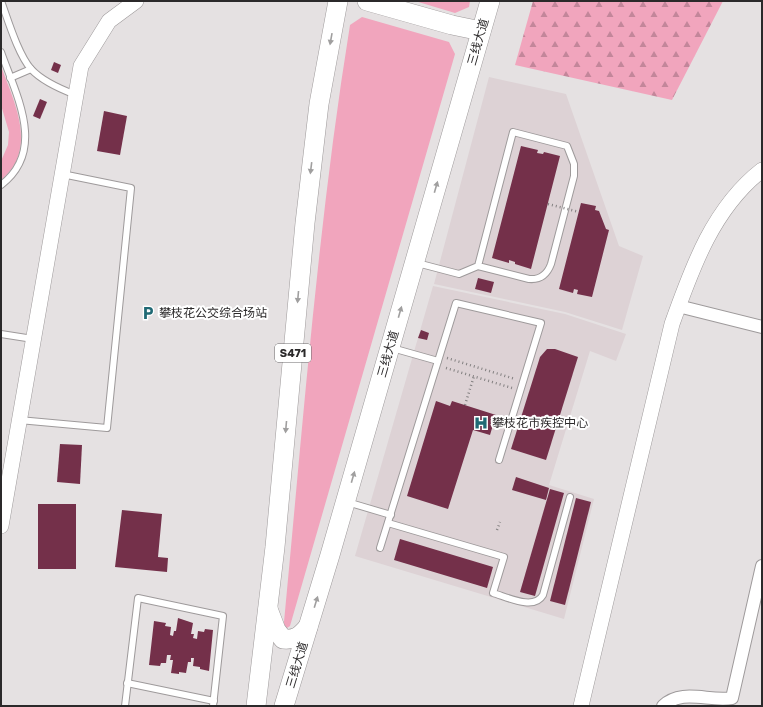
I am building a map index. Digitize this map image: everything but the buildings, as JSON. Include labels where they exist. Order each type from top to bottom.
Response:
[{"type":"main road","name":"S471","points":[[256,706],[275,547],[306,215],[319,104],[338,1]]},
{"type":"main road","points":[[367,1],[452,25],[481,31]]},
{"type":"main road","name":"三线大道","points":[[284,706],[346,501],[490,1]]},
{"type":"main road","points":[[268,608],[276,630],[283,639],[292,640],[300,637],[308,627]]},
{"type":"street","points":[[1,526],[81,66],[109,20],[136,1]]},
{"type":"street","points":[[581,706],[672,324],[678,306],[691,268],[718,217],[762,170]]},
{"type":"street","points":[[678,306],[762,327]]},
{"type":"street","points":[[664,706],[669,701],[688,696],[721,700],[732,698],[762,566]]},
{"type":"lane","points":[[1,1],[17,42],[31,68],[56,87],[76,95]]},
{"type":"lane","points":[[1,52],[25,123],[26,139],[23,154],[17,168],[1,185]]},
{"type":"lane","points":[[10,78],[31,68]]},
{"type":"lane","points":[[415,262],[459,274],[478,266],[529,279],[540,278],[549,270],[574,176],[574,164],[567,146],[513,132],[478,266]]},
{"type":"lane","points":[[19,420],[107,428],[131,188],[62,174]]},
{"type":"lane","points":[[380,548],[456,303],[541,323],[499,460]]},
{"type":"lane","points":[[1,334],[33,339]]},
{"type":"lane","points":[[390,347],[438,360]]},
{"type":"lane","points":[[388,522],[504,557],[493,593],[531,603],[544,595],[570,497]]},
{"type":"lane","points":[[346,501],[390,515]]},
{"type":"lane","points":[[124,706],[138,598],[223,616],[213,703],[127,684]]},
{"type":"path","points":[[548,204],[579,212]]},
{"type":"path","points":[[438,360],[474,376],[520,391]]},
{"type":"path","points":[[438,360],[523,382]]},
{"type":"path","points":[[465,405],[474,376]]},
{"type":"path","points":[[497,530],[500,522]]},
{"type":"shaded area","points":[[489,77],[566,94],[619,246],[643,256],[622,330],[565,312],[434,284]]},
{"type":"shaded area","name":"攀枝花市疾控中心","points":[[433,286],[565,314],[626,334],[616,361],[590,351],[549,485],[594,499],[564,619],[355,556]]},
{"type":"green space","points":[[415,1],[470,1],[469,7],[455,13]]},
{"type":"green space","points":[[533,1],[723,1],[672,100],[515,65]]},
{"type":"green space","points":[[362,17],[449,42],[455,54],[290,626],[287,628],[284,627],[284,622],[312,323],[329,174],[350,25]]},
{"type":"green space","points":[[1,66],[17,110],[21,140],[19,155],[12,168],[1,180],[1,161],[8,145],[9,132],[1,105]]},
{"type":"place","name":"攀枝花公交综合场站","points":[[148,313]]},
{"type":"place","name":"攀枝花市疾控中心","points":[[481,423]]}]
